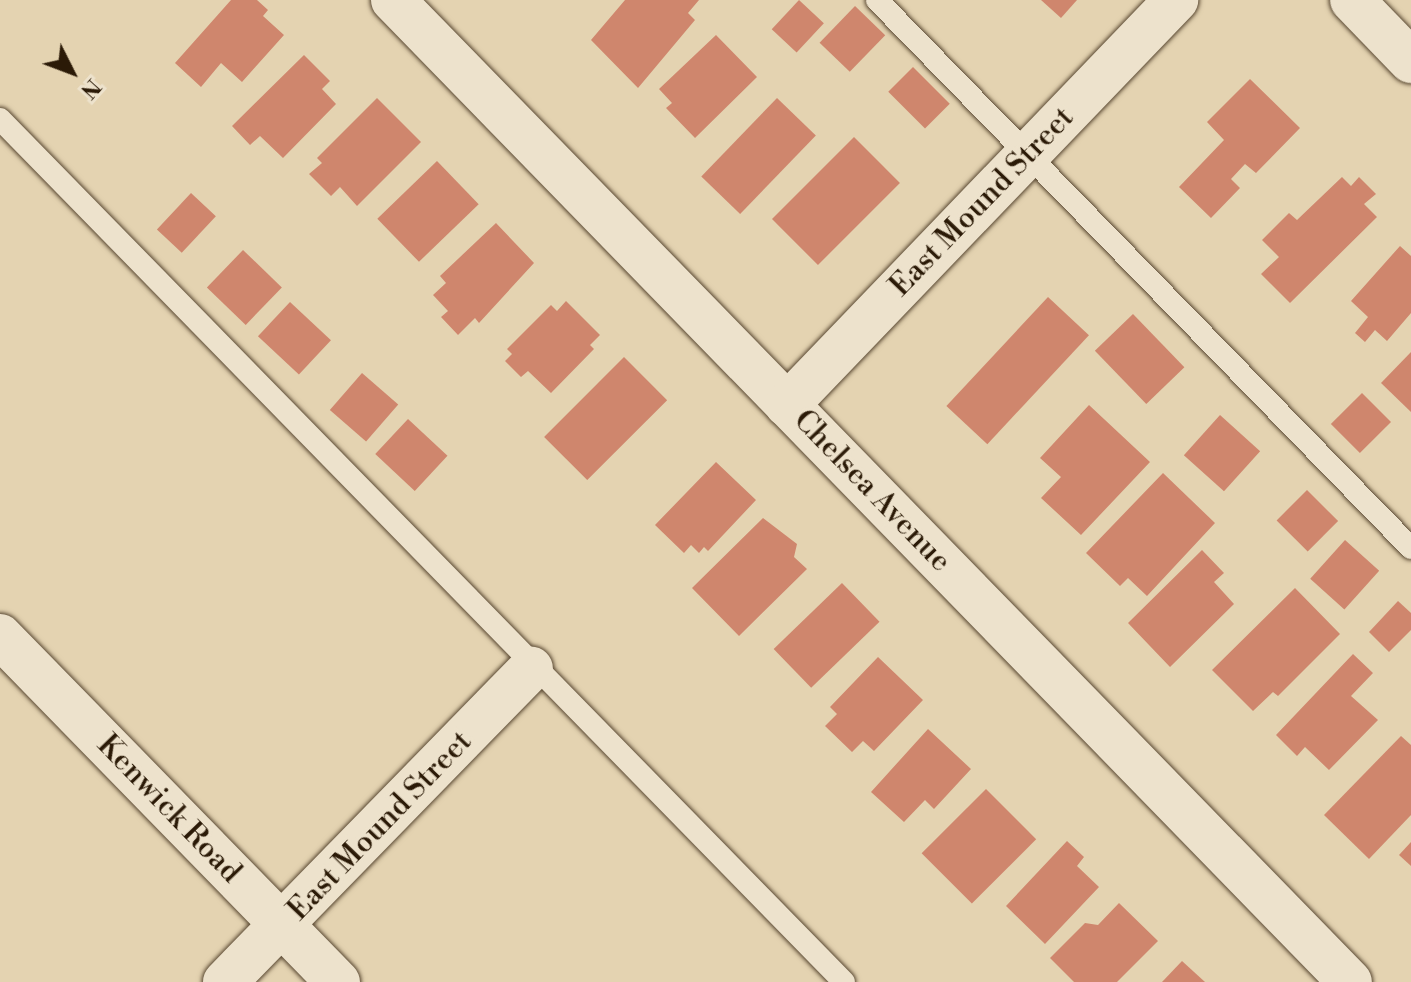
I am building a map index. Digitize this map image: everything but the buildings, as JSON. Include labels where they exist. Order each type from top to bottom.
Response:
[{"type":"street","name":"Chelsea Avenue","points":[[393,0],[1350,982]]},
{"type":"street","name":"East Mound Street","points":[[787,405],[1176,0]]},
{"type":"street","points":[[1352,0],[1411,61]]},
{"type":"street","name":"Kenwick Road","points":[[0,636],[338,982]]},
{"type":"street","name":"East Mound Street","points":[[225,982],[284,927],[531,668]]},
{"type":"lane","points":[[877,0],[1411,548]]},
{"type":"lane","points":[[0,119],[531,668],[844,982]]}]
